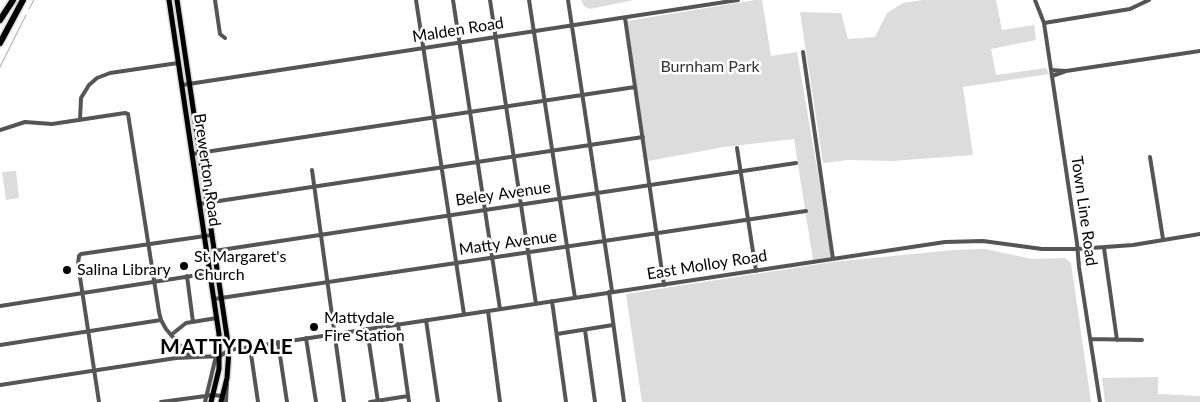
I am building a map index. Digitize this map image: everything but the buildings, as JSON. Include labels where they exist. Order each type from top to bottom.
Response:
[{"type":"highway","points":[[0,20],[12,0]]},
{"type":"highway","points":[[0,43],[23,0]]},
{"type":"main road","name":"Brewerton Road","points":[[169,0],[217,318],[217,379],[210,402]]},
{"type":"main road","name":"Brewerton Road","points":[[177,0],[229,350],[228,378],[224,398]]},
{"type":"street","points":[[216,0],[220,34],[225,38]]},
{"type":"street","points":[[416,0],[464,314]]},
{"type":"street","points":[[453,0],[500,309]]},
{"type":"street","points":[[490,0],[536,304]]},
{"type":"street","points":[[529,0],[575,298]]},
{"type":"street","points":[[568,0],[605,241],[613,325],[624,402]]},
{"type":"street","name":"Malden Road","points":[[182,85],[738,0]]},
{"type":"street","points":[[1035,0],[1044,23],[1130,9],[1149,0]]},
{"type":"street","points":[[625,18],[664,285]]},
{"type":"street","name":"Town Line Road","points":[[1044,23],[1100,402]]},
{"type":"street","points":[[1052,73],[1200,51]]},
{"type":"street","points":[[802,52],[833,259]]},
{"type":"street","points":[[80,120],[81,98],[89,85],[97,78],[110,73],[178,63]]},
{"type":"street","points":[[192,154],[635,87]]},
{"type":"street","points":[[0,130],[25,122],[52,124],[128,114],[161,320],[190,357]]},
{"type":"street","points":[[199,204],[643,137]]},
{"type":"street","points":[[737,148],[756,270]]},
{"type":"street","points":[[1150,157],[1163,239]]},
{"type":"street","name":"Beley Avenue","points":[[214,251],[796,163]]},
{"type":"street","points":[[312,170],[344,402]]},
{"type":"street","name":"Matty Avenue","points":[[214,299],[806,211]]},
{"type":"street","points":[[99,402],[82,294],[78,264],[79,256],[81,254],[212,235]]},
{"type":"street","name":"East Molloy Road","points":[[218,356],[229,350],[278,342],[961,241],[984,241],[1042,249],[1077,249],[1104,248],[1200,235]]},
{"type":"street","points":[[1104,248],[1117,340]]},
{"type":"street","points":[[0,306],[217,272]]},
{"type":"street","points":[[187,276],[193,322]]},
{"type":"street","points":[[552,301],[566,402]]},
{"type":"street","points":[[488,311],[500,402]]},
{"type":"street","points":[[171,334],[183,325],[217,318]]},
{"type":"street","points":[[0,345],[161,320]]},
{"type":"street","points":[[426,320],[438,402]]},
{"type":"street","points":[[398,324],[409,402]]},
{"type":"street","points":[[557,334],[613,325]]},
{"type":"street","points":[[367,329],[378,401]]},
{"type":"street","points":[[585,330],[595,402]]},
{"type":"street","points":[[306,338],[316,402]]},
{"type":"street","points":[[1091,339],[1142,340]]},
{"type":"street","points":[[278,342],[287,402]]},
{"type":"street","points":[[250,347],[258,402]]},
{"type":"street","points":[[0,385],[190,357],[218,356],[212,395],[215,402]]},
{"type":"street","points":[[205,402],[212,395]]},
{"type":"street","points":[[161,402],[212,395],[224,398],[228,402]]},
{"type":"street","points":[[370,402],[408,396]]},
{"type":"green space","points":[[581,0],[634,0],[590,9],[584,6]]},
{"type":"green space","name":"Burnham Park","points":[[762,0],[771,56],[797,52],[832,256],[829,257],[813,260],[794,139],[724,147],[648,161],[627,21]]},
{"type":"green space","points":[[923,0],[996,0],[1002,30],[1034,25],[1036,40],[991,49],[996,75],[1046,68],[1049,74],[963,87],[973,155],[892,161],[848,160],[823,163],[800,12],[841,13],[848,39],[875,37],[887,13],[903,3]]},
{"type":"green space","points":[[16,171],[19,198],[6,200],[2,172]]},
{"type":"green space","points":[[985,249],[1032,259],[1065,258],[1071,263],[1091,402],[642,402],[626,294],[833,262],[953,250]]},
{"type":"green space","points":[[1158,377],[1158,394],[1200,396],[1200,402],[1105,402],[1102,378]]},
{"type":"waterway","points":[[29,9],[34,0]]},
{"type":"waterway","points":[[0,67],[26,15]]},
{"type":"place","name":"St Margaret's Church","points":[[184,266]]},
{"type":"place","name":"Salina Library","points":[[67,270]]},
{"type":"place","name":"Mattydale Fire Station","points":[[314,327]]},
{"type":"district","name":"MATTYDALE","points":[[227,347]]}]
